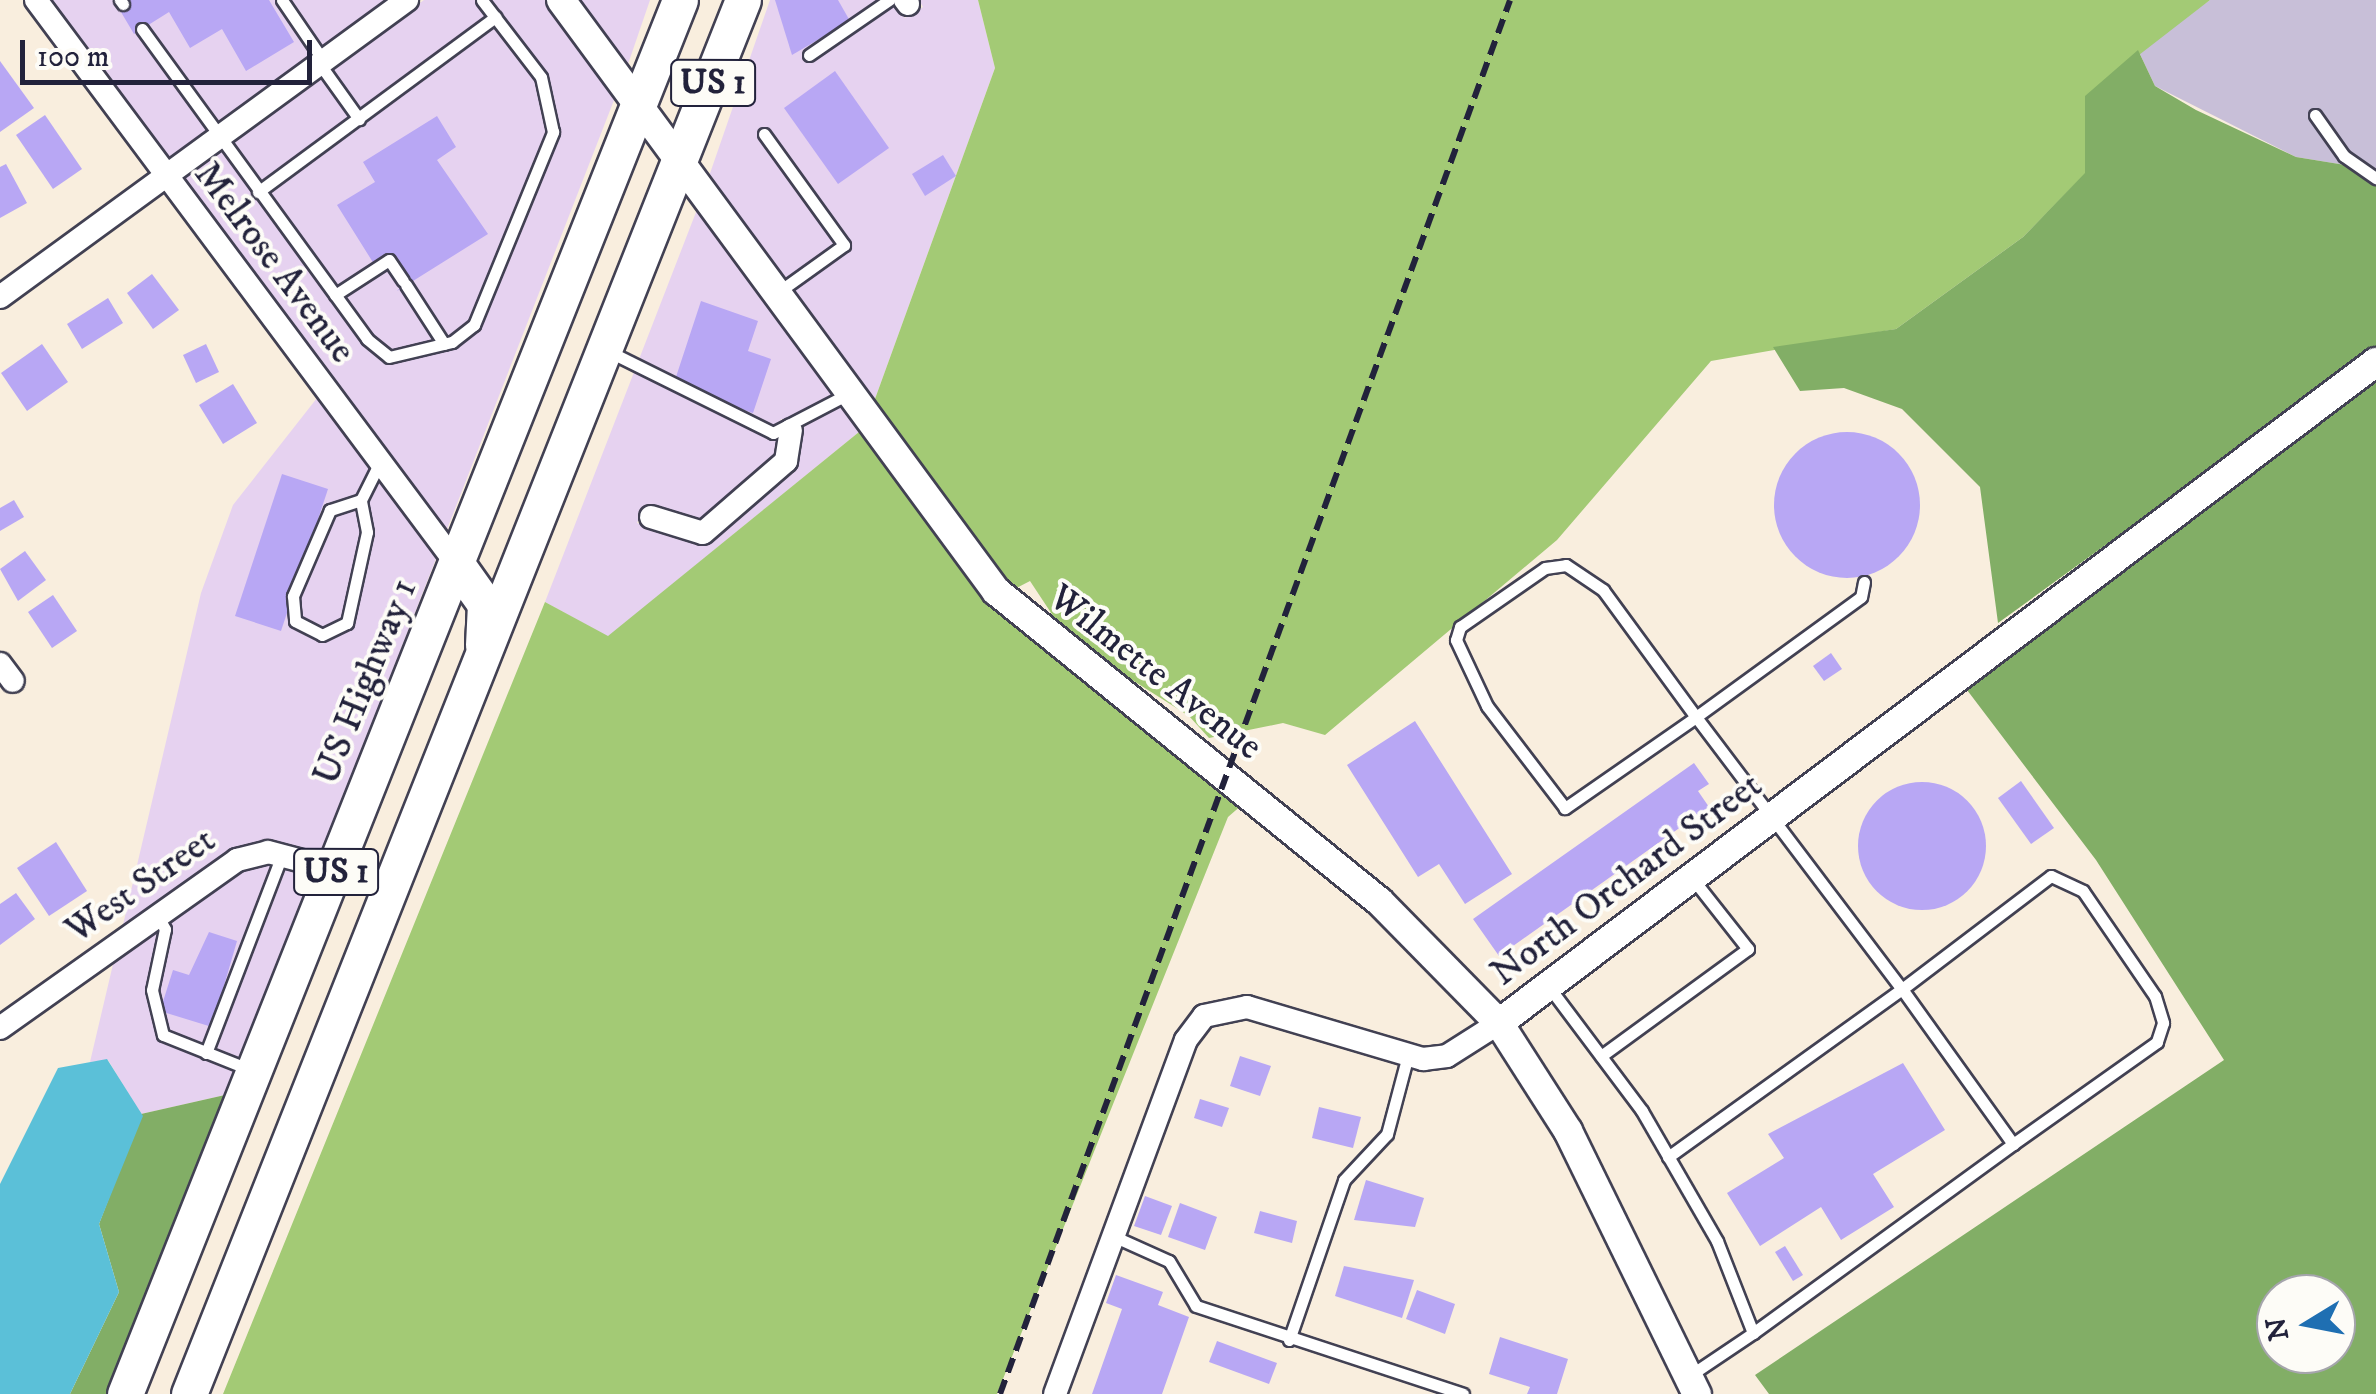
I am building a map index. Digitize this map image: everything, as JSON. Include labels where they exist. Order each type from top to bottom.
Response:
[{"type":"main road","name":"US Highway 1","points":[[125,1394],[640,109],[680,0]]},
{"type":"main road","name":"US 1","points":[[189,1394],[682,166],[744,0]]},
{"type":"main road","points":[[458,566],[485,604],[482,664]]},
{"type":"street","name":"Melrose Avenue","points":[[36,0],[458,566]]},
{"type":"street","points":[[0,297],[163,174],[407,0]]},
{"type":"street","name":"Wilmette Avenue","points":[[561,0],[846,396],[1019,614],[1380,902],[1499,1023],[1568,1130],[1693,1385]]},
{"type":"street","name":"North Orchard Street","points":[[1054,1394],[1186,1040],[1204,1016],[1247,1007],[1408,1055],[1447,1056],[1549,986],[2376,362]]},
{"type":"street","points":[[652,518],[703,533],[786,462],[791,430]]},
{"type":"street","name":"West Street","points":[[0,1028],[237,860],[282,854],[336,870]]},
{"type":"lane","points":[[282,0],[359,119]]},
{"type":"lane","points":[[142,29],[335,295],[390,356],[448,343],[474,325],[553,132],[540,77],[482,0]]},
{"type":"lane","points":[[808,55],[901,1]]},
{"type":"lane","points":[[258,192],[495,17]]},
{"type":"lane","points":[[2315,115],[2344,156],[2376,178]]},
{"type":"lane","points":[[764,134],[844,246],[774,295]]},
{"type":"lane","points":[[335,295],[389,260],[448,343]]},
{"type":"lane","points":[[608,350],[739,421],[791,430],[846,396]]},
{"type":"lane","points":[[361,500],[330,510],[293,596],[294,622],[322,634],[347,623],[367,532],[361,500],[380,462]]},
{"type":"lane","points":[[1864,582],[1862,596],[1696,717],[1566,808],[1456,655],[1460,627],[1546,568],[1585,571],[1696,717],[1773,817],[1902,989],[2013,1144]]},
{"type":"lane","points":[[206,1052],[282,854]]},
{"type":"lane","points":[[1668,1157],[2051,876],[2083,891],[2163,1023],[2157,1042],[1753,1333],[1693,1385]]},
{"type":"lane","points":[[1601,1056],[1748,949],[1693,878]]},
{"type":"lane","points":[[158,916],[165,929],[154,1014],[162,1035],[255,1072]]},
{"type":"lane","points":[[1549,986],[1668,1157],[1717,1241],[1753,1333]]},
{"type":"lane","points":[[1289,1340],[1344,1180],[1387,1134],[1408,1055]]},
{"type":"lane","points":[[1113,1236],[1169,1261],[1196,1306],[1289,1340],[1463,1394]]},
{"type":"shaded area","points":[[50,0],[389,0],[166,160]]},
{"type":"shaded area","points":[[424,0],[547,0],[616,95],[446,532],[178,176]]},
{"type":"shaded area","points":[[575,0],[650,0],[626,70]]},
{"type":"shaded area","points":[[770,0],[892,0],[905,18],[923,7],[919,0],[978,0],[995,68],[871,410],[707,182]]},
{"type":"shaded area","points":[[2210,0],[2376,0],[2376,170],[2296,157],[2155,86],[2138,50]]},
{"type":"shaded area","points":[[698,207],[859,432],[608,637],[545,602]],"holes":[[[781,419],[803,421],[797,462],[699,542],[637,523],[645,505],[700,521],[775,457]]]},
{"type":"shaded area","points":[[317,398],[437,556],[321,855],[249,844],[122,929],[201,593],[233,505]]},
{"type":"shaded area","points":[[266,862],[313,874],[225,1095],[141,1114],[108,1060],[90,1062],[114,960],[243,868]]},
{"type":"green space","points":[[978,0],[2210,0],[2086,96],[2086,173],[2023,237],[1896,329],[1711,361],[1557,540],[1325,735],[1283,723],[1209,738],[1189,716],[1069,640],[1030,581],[1011,591],[871,410],[995,68]]},
{"type":"green space","points":[[2138,50],[2155,86],[2196,110],[2296,157],[2376,170],[2376,349],[1998,623],[1980,487],[1902,409],[1844,388],[1800,391],[1773,347],[1896,329],[2023,237],[2085,173],[2085,96]]},
{"type":"green space","points":[[2376,377],[2376,1394],[1769,1394],[1755,1375],[2224,1060],[2096,860],[1964,686]]},
{"type":"green space","points":[[859,432],[991,602],[1243,804],[1228,817],[997,1394],[223,1394],[545,602],[608,636]]},
{"type":"green space","points":[[225,1095],[106,1394],[70,1394],[119,1292],[99,1224],[141,1114]]},
{"type":"water","points":[[107,1059],[143,1116],[99,1224],[119,1292],[70,1394],[0,1394],[0,1184],[58,1068]]},
{"type":"building","points":[[130,0],[269,0],[294,42],[246,71],[222,29],[190,48],[169,12],[134,34],[118,7]]},
{"type":"building","points":[[775,0],[838,0],[850,21],[792,55]]},
{"type":"building","points":[[0,61],[34,108],[0,132]]},
{"type":"building","points":[[835,71],[889,148],[838,184],[784,108]]},
{"type":"building","points":[[45,115],[82,169],[53,189],[16,135]]},
{"type":"building","points":[[437,116],[456,147],[437,160],[488,234],[397,291],[408,278],[392,253],[374,264],[337,205],[375,182],[363,162]]},
{"type":"building","points":[[943,155],[956,176],[925,196],[912,174]]},
{"type":"building","points":[[6,164],[27,203],[0,218],[0,167]]},
{"type":"building","points":[[152,274],[179,310],[153,329],[127,293]]},
{"type":"building","points":[[108,298],[123,323],[82,349],[67,324]]},
{"type":"building","points":[[701,301],[758,321],[748,351],[771,359],[753,413],[673,386]]},
{"type":"building","points":[[42,344],[68,382],[27,411],[1,373]]},
{"type":"building","points":[[206,344],[219,372],[196,383],[183,355]]},
{"type":"building","points":[[233,384],[257,423],[223,444],[199,405]]},
{"type":"building","points":[[1847,432],[1875,437],[1899,453],[1915,477],[1920,505],[1915,533],[1899,557],[1875,573],[1847,578],[1819,573],[1795,557],[1779,533],[1774,505],[1779,477],[1795,453],[1819,437]]},
{"type":"building","points":[[282,474],[328,489],[281,631],[235,616]]},
{"type":"building","points":[[14,500],[24,517],[0,531],[0,508]]},
{"type":"building","points":[[25,551],[46,580],[18,601],[0,569]]},
{"type":"building","points":[[53,595],[77,631],[52,648],[28,612]]},
{"type":"building","points":[[1831,653],[1842,669],[1824,681],[1813,666]]},
{"type":"building","points":[[1415,721],[1512,874],[1465,904],[1439,864],[1418,877],[1347,765]]},
{"type":"building","points":[[1694,763],[1709,784],[1698,791],[1709,807],[1499,956],[1473,919]]},
{"type":"building","points":[[2021,781],[2054,828],[2031,844],[1998,798]]},
{"type":"building","points":[[1922,782],[1946,787],[1967,801],[1981,822],[1986,846],[1981,870],[1967,891],[1946,905],[1922,910],[1898,905],[1877,891],[1863,870],[1858,846],[1863,822],[1877,801],[1898,787]]},
{"type":"building","points":[[56,842],[87,891],[49,916],[17,868]]},
{"type":"building","points":[[16,893],[35,919],[0,945],[0,904]]},
{"type":"building","points":[[209,932],[237,941],[212,1027],[160,1011],[173,970],[189,975]]},
{"type":"building","points":[[1240,1056],[1271,1066],[1260,1096],[1230,1086]]},
{"type":"building","points":[[1903,1063],[1945,1130],[1873,1174],[1894,1207],[1841,1240],[1821,1207],[1760,1246],[1727,1193],[1784,1158],[1768,1134]]},
{"type":"building","points":[[1200,1099],[1229,1108],[1222,1127],[1194,1118]]},
{"type":"building","points":[[1319,1107],[1361,1117],[1353,1148],[1312,1138]]},
{"type":"building","points":[[1366,1180],[1424,1198],[1415,1227],[1354,1220]]},
{"type":"building","points":[[1145,1196],[1172,1206],[1161,1235],[1134,1226]]},
{"type":"building","points":[[1180,1203],[1217,1217],[1205,1250],[1168,1237]]},
{"type":"building","points":[[1260,1211],[1297,1221],[1292,1243],[1254,1233]]},
{"type":"building","points":[[1785,1246],[1803,1275],[1793,1281],[1775,1252]]},
{"type":"building","points":[[1344,1266],[1414,1280],[1402,1318],[1335,1296]]},
{"type":"building","points":[[1116,1275],[1163,1292],[1158,1305],[1189,1317],[1162,1394],[1092,1394],[1122,1309],[1106,1303]]},
{"type":"building","points":[[1417,1290],[1455,1304],[1445,1334],[1406,1319]]},
{"type":"building","points":[[1500,1337],[1568,1359],[1557,1394],[1527,1394],[1530,1387],[1489,1374]]},
{"type":"building","points":[[1217,1341],[1277,1363],[1269,1384],[1209,1362]]},
{"type":"railway","points":[[1000,1394],[1510,0]]}]
